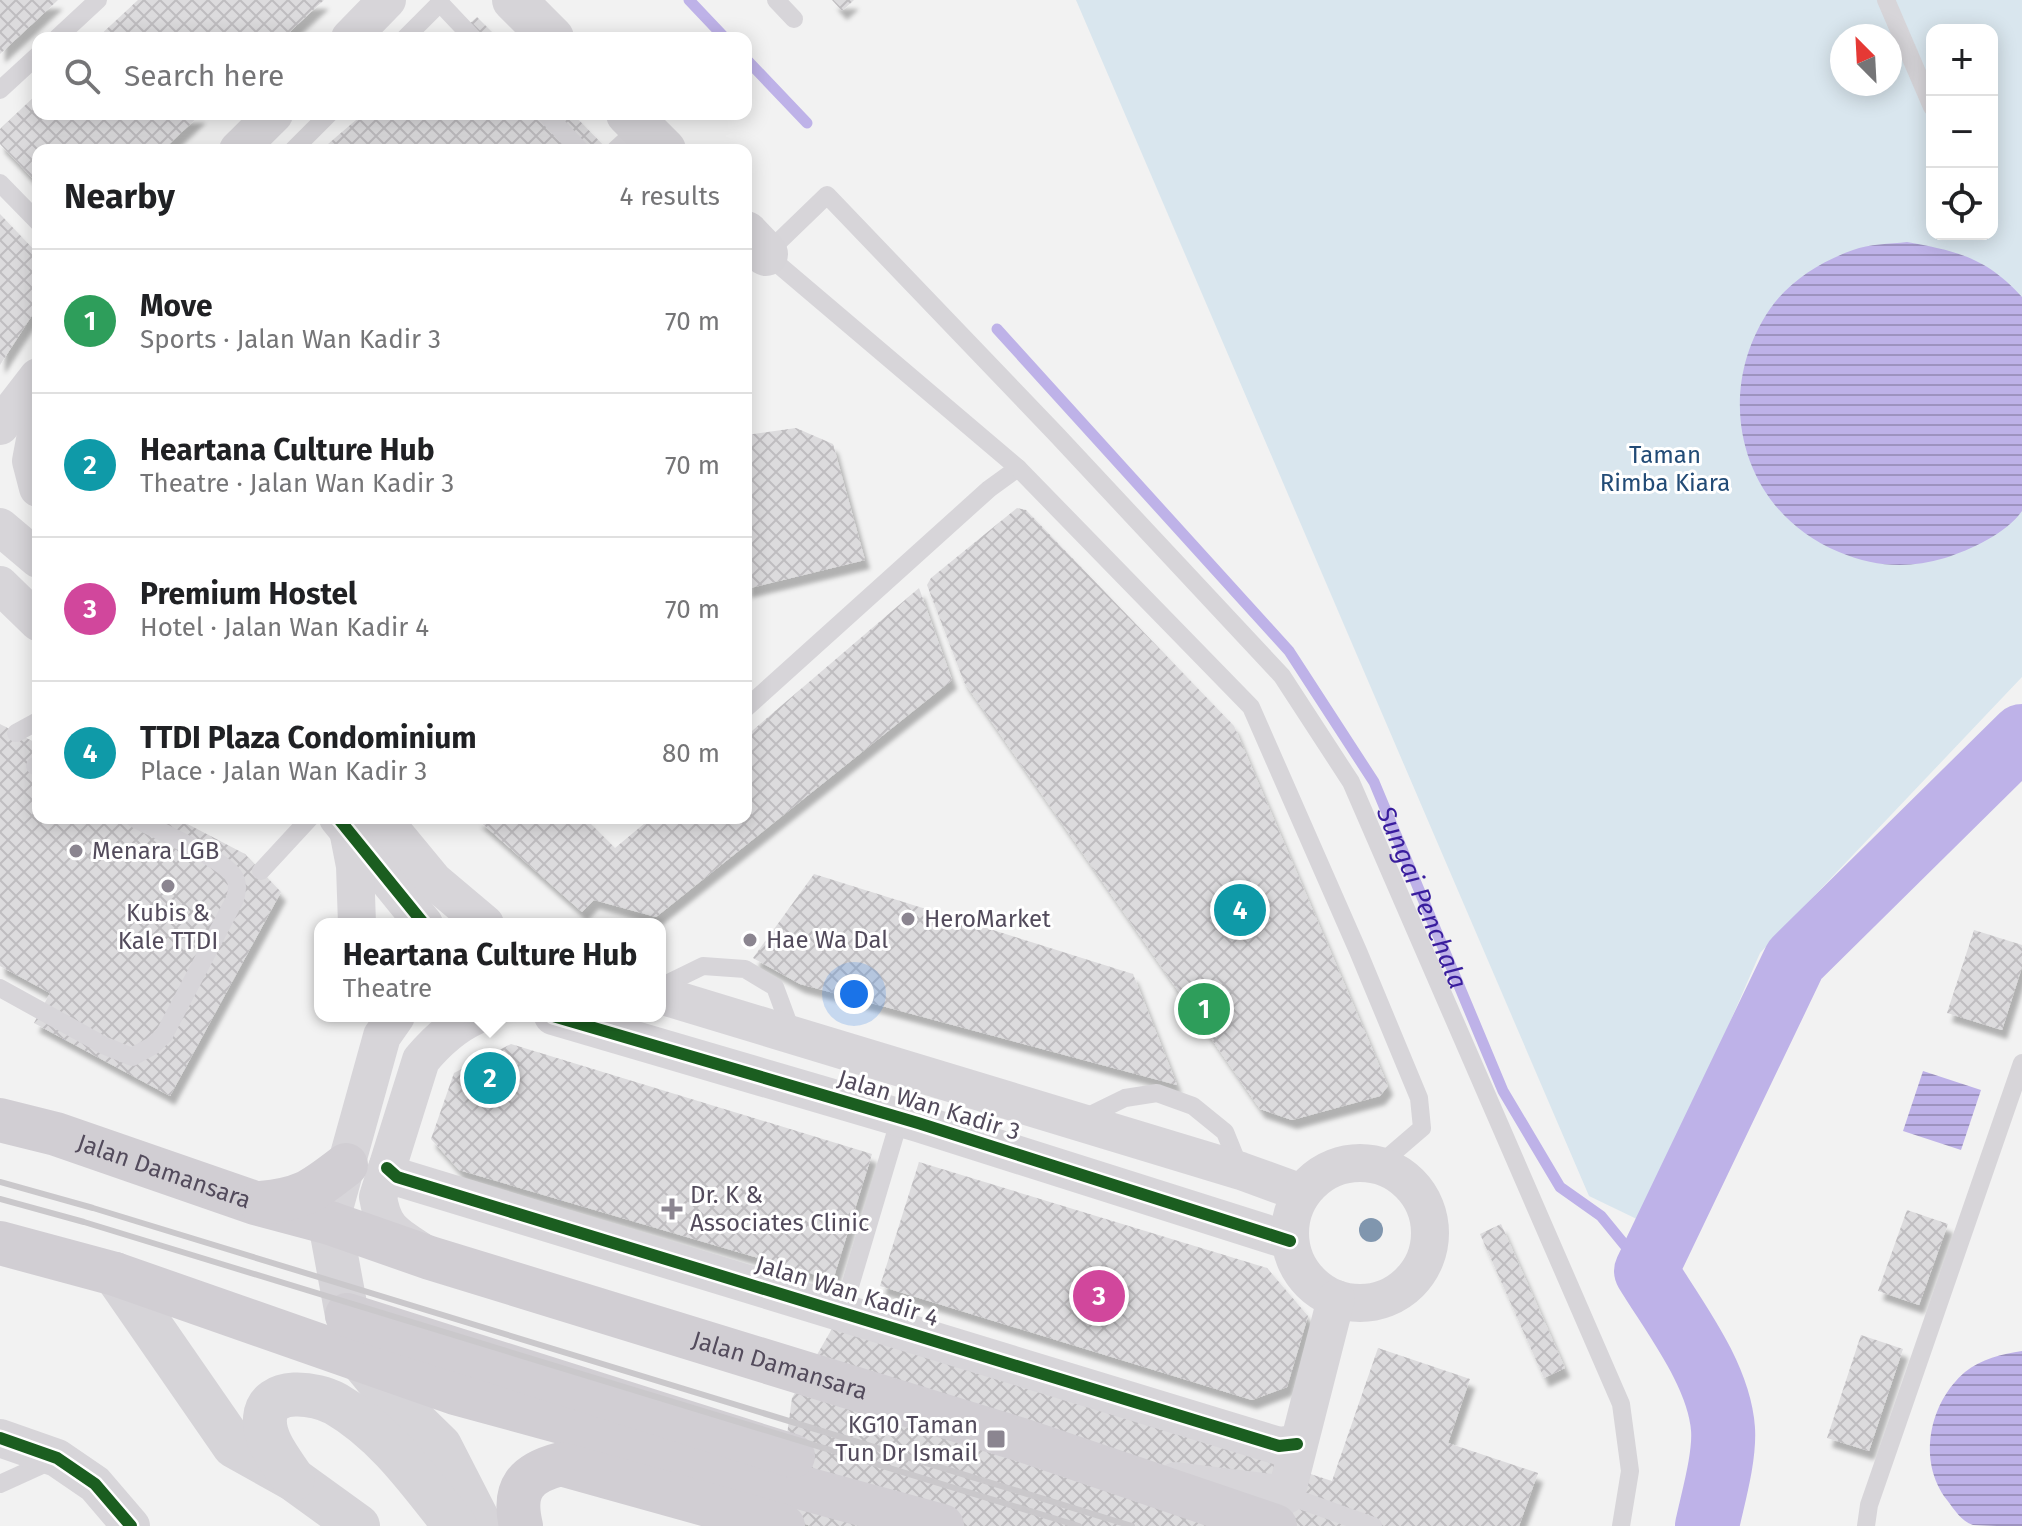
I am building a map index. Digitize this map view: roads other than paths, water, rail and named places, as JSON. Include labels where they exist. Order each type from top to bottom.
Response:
[{"type":"main road","points":[[514,0],[546,32]]},
{"type":"main road","name":"Jalan Damansara","points":[[0,1120],[56,1134],[255,1203],[330,1223],[430,1258],[1130,1476],[1280,1511]]},
{"type":"main road","points":[[255,1203],[289,1201],[366,1167]]},
{"type":"main road","points":[[330,1223],[347,1315],[361,1360],[398,1405],[440,1446],[481,1526]]},
{"type":"main road","points":[[0,1243],[115,1274],[455,1393],[942,1526]]},
{"type":"main road","points":[[115,1274],[234,1446],[293,1479],[358,1526]]},
{"type":"main road","points":[[347,1315],[832,1468],[979,1526]]},
{"type":"main road","points":[[293,1479],[275,1451],[267,1433],[265,1417],[271,1404],[289,1394],[310,1393],[335,1403],[366,1425],[406,1465],[455,1526]]},
{"type":"main road","points":[[455,1393],[605,1475]]},
{"type":"main road","points":[[521,1526],[517,1510],[522,1486],[538,1470],[561,1464],[783,1526]]},
{"type":"street","points":[[356,32],[387,0]]},
{"type":"street","points":[[244,144],[268,120]]},
{"type":"street","points":[[0,426],[32,385]]},
{"type":"street","points":[[0,527],[32,554]]},
{"type":"street","points":[[3,591],[32,617]]},
{"type":"street","points":[[356,824],[357,918]]},
{"type":"street","points":[[358,824],[420,918]]},
{"type":"street","points":[[360,824],[478,918]]},
{"type":"street","name":"Jalan Wan Kadir 3","points":[[666,997],[1241,1171],[1302,1193]]},
{"type":"street","points":[[330,1223],[366,1167],[421,1060],[462,1022]]},
{"type":"street","name":"Jalan Wan Kadir 3","points":[[573,1022],[900,1118],[1290,1241]]},
{"type":"street","points":[[384,1023],[366,1167],[378,1197],[381,1216],[390,1231],[430,1258]]},
{"type":"street","points":[[1358,1163],[1379,1165],[1400,1175],[1416,1190],[1427,1210],[1431,1232],[1428,1255],[1417,1275],[1401,1291],[1381,1300],[1358,1303],[1336,1299],[1310,1283],[1293,1256],[1290,1241],[1294,1208],[1302,1193],[1317,1178],[1336,1167],[1358,1163]]},
{"type":"street","name":"Jalan Wan Kadir 4","points":[[366,1167],[1279,1446],[1297,1444]]},
{"type":"street","points":[[1280,1511],[1336,1299]]},
{"type":"street","points":[[0,1438],[57,1458],[95,1484],[131,1526]]},
{"type":"lane","points":[[63,32],[98,0]]},
{"type":"lane","points":[[776,0],[794,19]]},
{"type":"lane","points":[[1886,0],[1927,96]]},
{"type":"lane","points":[[411,32],[440,3],[467,32]]},
{"type":"lane","points":[[0,90],[32,61]]},
{"type":"lane","points":[[299,144],[323,120]]},
{"type":"lane","points":[[552,120],[574,144]]},
{"type":"lane","points":[[0,183],[32,216]]},
{"type":"lane","points":[[1379,1165],[1422,1128],[1419,1098],[1251,707],[1018,468],[756,243],[827,195],[1282,676],[1351,782],[1621,1404],[1630,1471],[1621,1526]]},
{"type":"lane","points":[[752,703],[989,489],[1018,468]]},
{"type":"lane","points":[[16,733],[32,724]]},
{"type":"lane","points":[[0,988],[103,1045],[132,1057],[164,1035],[235,899],[238,887],[234,876],[221,864],[145,824]]},
{"type":"lane","points":[[261,871],[304,824]]},
{"type":"lane","points":[[666,984],[703,966],[745,969],[775,987],[793,1036]]},
{"type":"lane","points":[[1866,1526],[1869,1505],[2022,1063]]},
{"type":"lane","points":[[1077,1121],[1125,1098],[1157,1093],[1193,1106],[1225,1132],[1241,1171]]},
{"type":"lane","points":[[842,1313],[900,1118]]},
{"type":"lane","points":[[0,1484],[57,1458]]},
{"type":"lane","points":[[1280,1511],[1373,1526]]},
{"type":"waterway","name":"Sungai Penchala","points":[[689,0],[719,32]]},
{"type":"waterway","name":"Sungai Penchala","points":[[752,65],[807,123]]},
{"type":"waterway","name":"Sungai Penchala","points":[[997,329],[1289,651],[1374,782],[1503,1091],[1560,1187],[1601,1216],[1646,1271]]},
{"type":"waterway","points":[[1707,1526],[1722,1452],[1720,1408],[1694,1347],[1646,1271],[1795,960],[2022,736]]},
{"type":"railway","points":[[0,1182],[1132,1526]]},
{"type":"railway","points":[[0,1199],[1079,1526]]},
{"type":"place","name":"Menara LGB","points":[[76,851]]},
{"type":"place","name":"Kubis & Kale TTDI","points":[[168,886]]},
{"type":"place","name":"TTDI Plaza Condominium","points":[[1240,910]]},
{"type":"place","name":"HeroMarket","points":[[908,919]]},
{"type":"place","name":"Hae Wa Dal","points":[[750,940]]},
{"type":"place","name":"Move","points":[[1204,1009]]},
{"type":"place","name":"Heartana Culture Hub","points":[[490,1078]]},
{"type":"place","name":"Dr. K & Associates Clinic","points":[[672,1209]]},
{"type":"place","name":"Premium Hostel","points":[[1099,1296]]},
{"type":"place","name":"KG10 Taman Tun Dr Ismail","points":[[996,1439]]},
{"type":"park label","name":"Taman Rimba Kiara","points":[[1665,469]]}]
